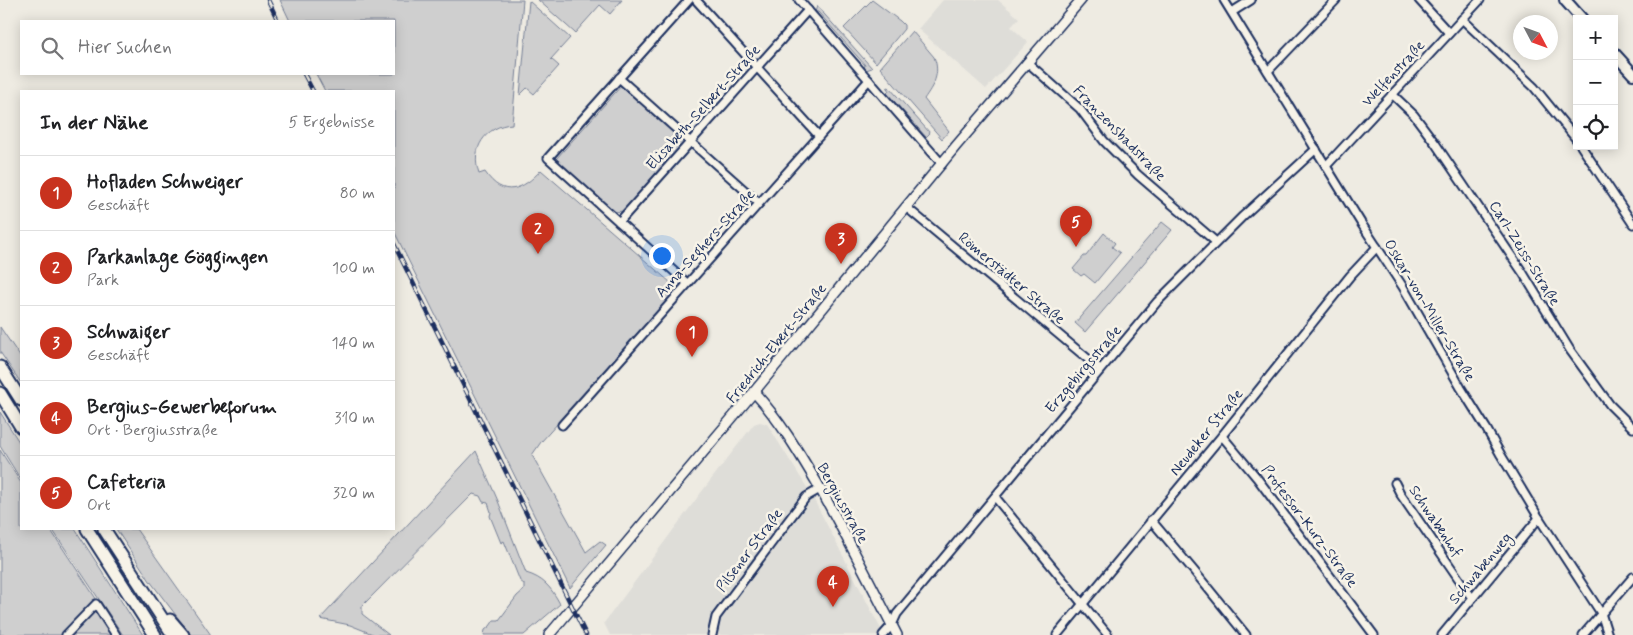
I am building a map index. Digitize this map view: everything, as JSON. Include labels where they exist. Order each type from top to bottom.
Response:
[{"type":"highway","points":[[0,367],[20,398]]},
{"type":"highway","points":[[0,394],[20,424]]},
{"type":"highway","points":[[88,530],[154,635]]},
{"type":"highway","points":[[105,530],[173,635]]},
{"type":"highway","points":[[144,591],[183,635]]},
{"type":"main road","points":[[1565,0],[1578,15]]},
{"type":"main road","points":[[1618,57],[1633,74]]},
{"type":"street","points":[[688,283],[548,158],[689,0]]},
{"type":"street","points":[[696,0],[819,136]]},
{"type":"street","points":[[799,0],[942,164]]},
{"type":"street","name":"Friedrich-Ebert-Straße","points":[[549,635],[754,392],[1027,62],[1081,0]]},
{"type":"street","name":"Oskar-von-Miller-Straße","points":[[1224,0],[1403,287],[1460,388],[1539,518],[1601,613],[1608,635]]},
{"type":"street","points":[[1232,12],[1251,0]]},
{"type":"street","points":[[1268,71],[1336,0]]},
{"type":"street","points":[[1419,0],[1449,33]]},
{"type":"street","name":"Welfenstraße","points":[[1326,166],[1480,0]]},
{"type":"street","name":"Elisabeth-Selbert-Straße","points":[[619,222],[808,10]]},
{"type":"street","points":[[1462,19],[1534,88],[1573,135]]},
{"type":"street","name":"Franzensbadstraße","points":[[1027,62],[1080,109],[1104,141],[1138,175],[1216,242]]},
{"type":"street","points":[[620,78],[759,203]]},
{"type":"street","name":"Anna-Seghers-Straße","points":[[562,425],[869,80]]},
{"type":"street","name":"Carl-Zeiss-Straße","points":[[1392,94],[1414,115],[1436,143],[1523,273],[1575,357],[1610,405],[1633,428]]},
{"type":"street","name":"Erzgebirgsstraße","points":[[892,625],[897,614],[1157,302],[1216,242],[1316,149]]},
{"type":"street","points":[[1584,150],[1633,224]]},
{"type":"street","name":"Römerstädter Straße","points":[[906,207],[1100,369]]},
{"type":"street","name":"Neudeker Straße","points":[[1057,635],[1222,436],[1335,295],[1377,247]]},
{"type":"street","name":"Bergiusstraße","points":[[754,392],[788,436],[820,489],[863,567],[897,635]]},
{"type":"street","name":"Professor-Kurz-Straße","points":[[1222,436],[1287,517],[1374,635]]},
{"type":"street","name":"Schwabenhof","points":[[1395,483],[1401,495],[1472,598]]},
{"type":"street","name":"Pilsener Straße","points":[[712,635],[716,617],[738,587],[806,497],[820,489]]},
{"type":"street","points":[[995,497],[1108,635]]},
{"type":"street","name":"Schwabenweg","points":[[1442,635],[1539,518]]},
{"type":"street","points":[[1151,520],[1246,635]]},
{"type":"street","points":[[1583,635],[1633,577]]},
{"type":"street","points":[[66,635],[96,604],[116,635]]},
{"type":"street","points":[[883,635],[892,625]]},
{"type":"shaded area","points":[[280,0],[523,0],[512,124],[494,129],[482,140],[477,156],[479,174],[485,172],[499,186],[513,189],[527,183],[541,170],[678,289],[541,442],[532,455],[586,552],[600,541],[606,545],[570,588],[395,233],[395,90],[324,90],[317,75],[395,75],[395,20],[290,20]]},
{"type":"shaded area","points":[[538,0],[622,0],[610,14],[600,5],[575,33]]},
{"type":"shaded area","points":[[872,0],[904,25],[904,29],[876,63],[844,28]]},
{"type":"shaded area","points":[[943,0],[998,0],[1019,18],[1011,27],[1028,42],[986,89],[918,29]]},
{"type":"shaded area","points":[[529,1],[570,38],[551,59],[559,66],[534,94],[527,88],[520,95]]},
{"type":"shaded area","points":[[817,6],[872,68],[866,70],[864,68],[865,65],[818,12],[815,12]]},
{"type":"shaded area","points":[[912,31],[934,57],[936,63],[935,80],[924,99],[949,131],[942,139],[880,68]]},
{"type":"shaded area","points":[[622,85],[685,141],[624,211],[613,212],[559,165],[556,159]]},
{"type":"shaded area","points":[[889,87],[930,133],[926,137],[887,93],[889,91],[887,88]]},
{"type":"shaded area","points":[[1162,222],[1172,230],[1085,332],[1075,323]]},
{"type":"shaded area","points":[[1104,233],[1115,243],[1112,247],[1120,253],[1095,283],[1084,274],[1081,276],[1073,269]]},
{"type":"shaded area","points":[[0,327],[20,357],[20,382],[0,352]]},
{"type":"shaded area","points":[[0,412],[20,443],[20,478],[0,446]]},
{"type":"shaded area","points":[[760,422],[767,424],[811,494],[884,635],[610,635],[604,623],[754,424]]},
{"type":"shaded area","points":[[0,450],[20,481],[20,530],[51,530],[120,635],[0,635]]},
{"type":"shaded area","points":[[476,451],[526,573],[546,584],[560,604],[524,635],[484,635],[485,630],[494,620],[499,620],[517,596],[524,590],[524,584],[520,581],[504,541],[501,543],[490,516],[491,512],[488,503],[483,502],[480,496],[473,494],[362,606],[362,614],[389,635],[375,635],[350,625],[320,619]]},
{"type":"shaded area","points":[[53,530],[76,530],[143,635],[123,635]]},
{"type":"shaded area","points":[[117,530],[137,530],[211,635],[191,635],[150,581]]},
{"type":"railway","points":[[268,0],[278,20]]},
{"type":"railway","points":[[305,75],[312,90]]},
{"type":"railway","points":[[395,246],[586,635]]},
{"type":"place","name":"Cafeteria","points":[[1076,247]]},
{"type":"place","name":"Parkanlage Göggingen","points":[[538,254]]},
{"type":"place","name":"Schwaiger","points":[[841,264]]},
{"type":"place","name":"Hofladen Schweiger","points":[[692,357]]},
{"type":"place","name":"Bergius-Gewerbeforum","points":[[833,607]]}]
